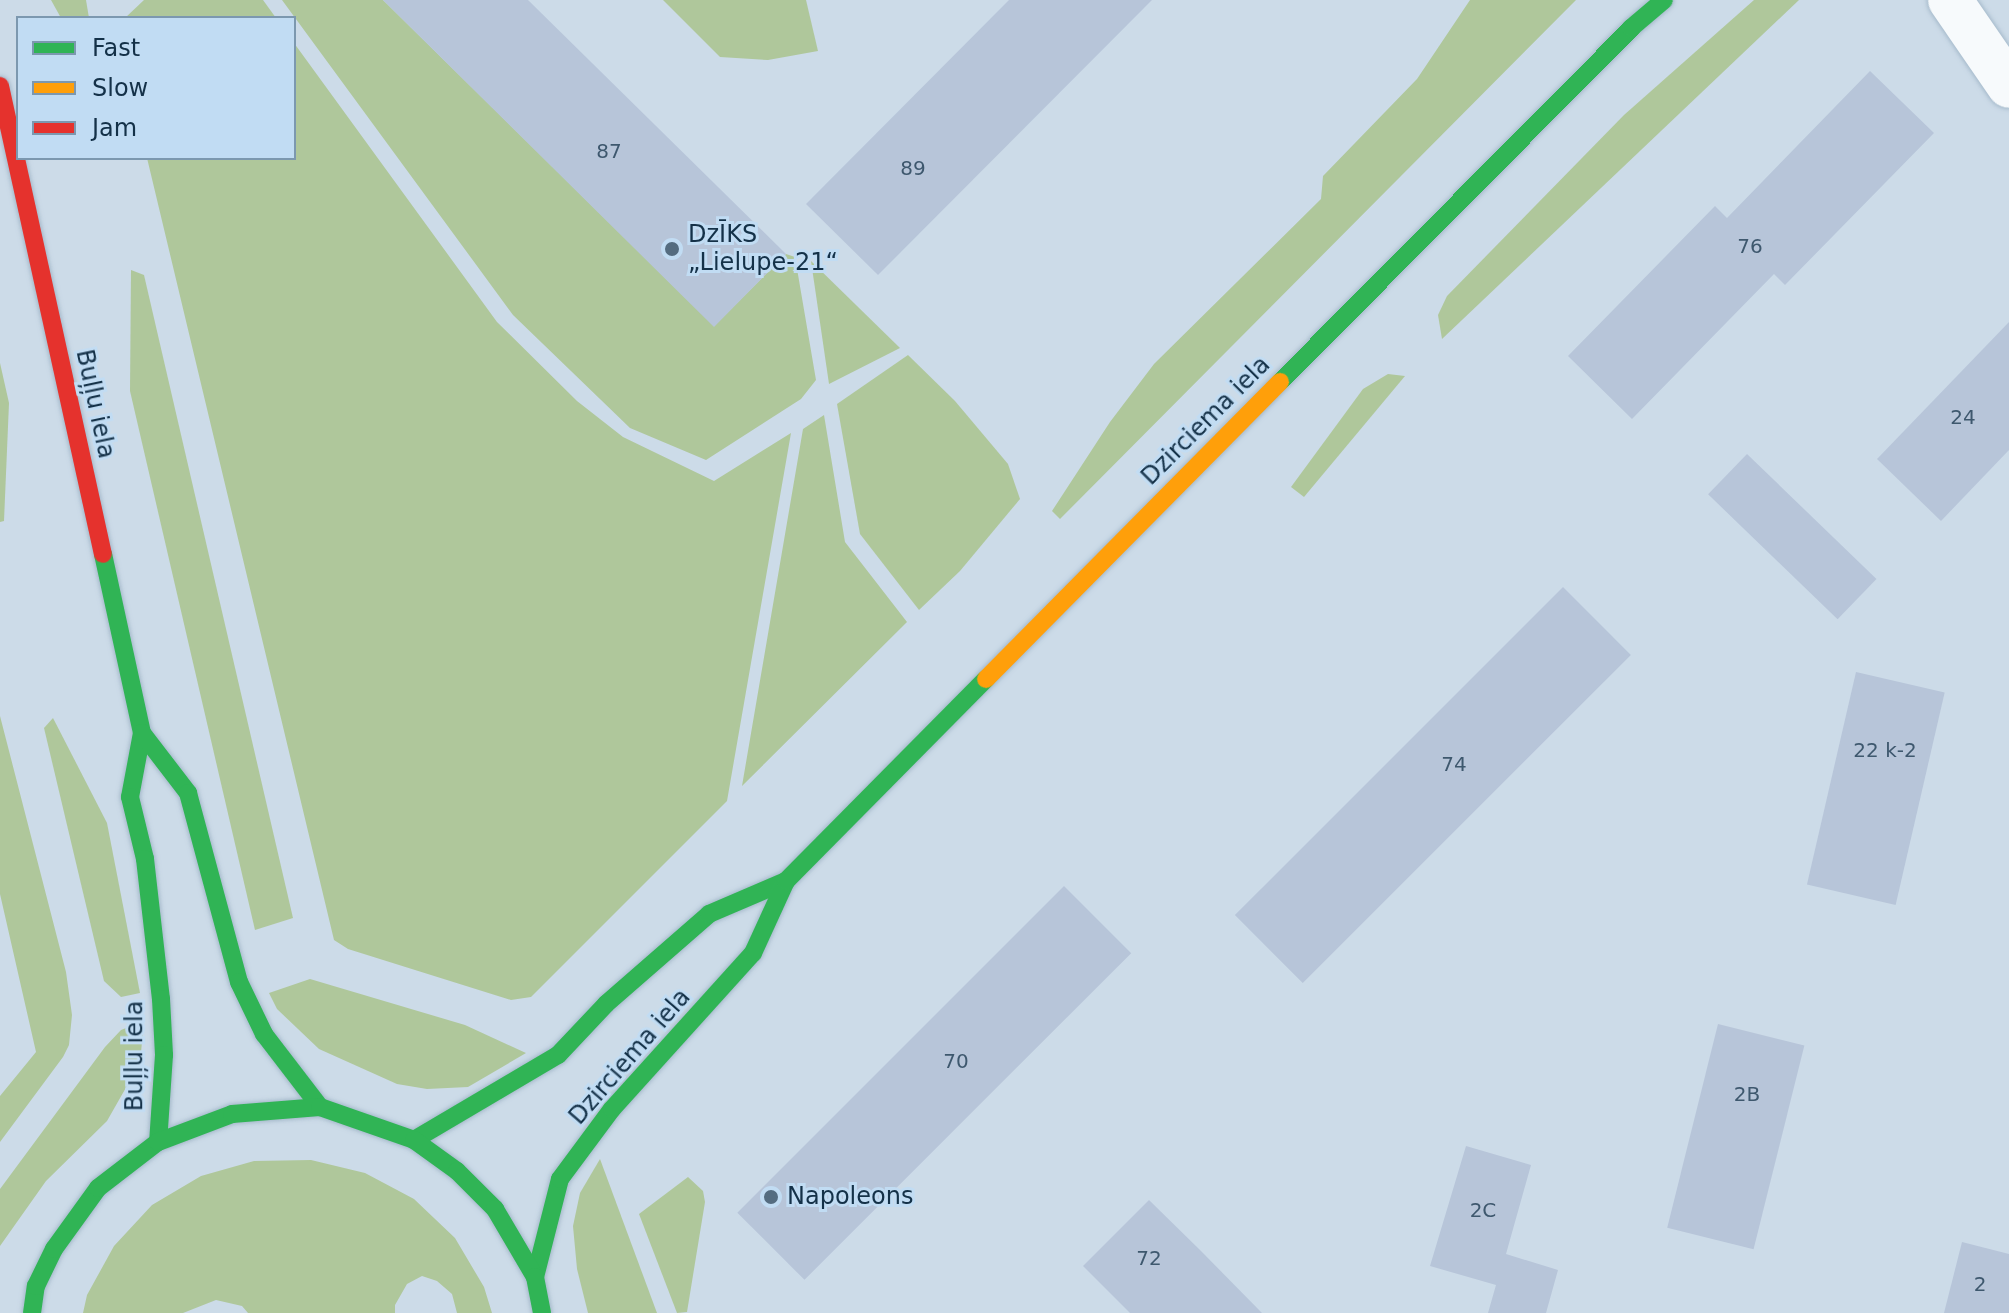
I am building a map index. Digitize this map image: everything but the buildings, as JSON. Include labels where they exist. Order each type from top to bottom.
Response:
[{"type":"street","name":"Dzirciema iela","points":[[535,1277],[560,1179],[612,1109],[753,953],[786,881],[1619,39],[1664,0]]},
{"type":"street","points":[[1950,0],[2009,86]]},
{"type":"street","name":"Buļļu iela","points":[[0,86],[16,159]]},
{"type":"street","name":"Buļļu iela","points":[[16,160],[142,733],[130,797],[145,859],[161,999],[164,1055],[158,1142]]},
{"type":"street","name":"Buļļu iela","points":[[142,733],[188,793],[239,982],[258,1021],[320,1107]]},
{"type":"street","name":"Dzirciema iela","points":[[414,1140],[465,1113],[558,1055],[606,1004],[709,914],[786,881]]},
{"type":"street","points":[[25,1308],[54,1249],[98,1188],[158,1142],[232,1114],[320,1107],[414,1140],[457,1171],[495,1209],[535,1277],[542,1313]]},
{"type":"green space","points":[[51,0],[86,0],[89,16],[60,16]]},
{"type":"green space","points":[[144,0],[263,0],[275,16],[127,16]]},
{"type":"green space","points":[[282,0],[383,0],[714,326],[786,254],[795,257],[816,380],[801,399],[706,460],[630,428],[513,315]]},
{"type":"green space","points":[[663,0],[806,0],[818,51],[768,60],[720,57]]},
{"type":"green space","points":[[1470,0],[1576,0],[1060,519],[1052,511],[1110,422],[1154,364],[1321,199],[1323,176],[1417,79]]},
{"type":"green space","points":[[1754,0],[1799,0],[1442,339],[1438,315],[1447,296],[1624,115]]},
{"type":"green space","points":[[296,46],[497,322],[577,401],[623,437],[714,481],[791,433],[727,801],[531,997],[511,1000],[348,949],[334,940],[147,160],[296,160]]},
{"type":"green space","points":[[811,261],[900,348],[829,384]]},
{"type":"green space","points":[[131,270],[144,275],[293,918],[255,930],[130,391]]},
{"type":"green space","points":[[908,355],[955,401],[1008,464],[1020,499],[960,571],[919,610],[860,534],[837,404]]},
{"type":"green space","points":[[0,363],[9,403],[4,521],[0,522]]},
{"type":"green space","points":[[1388,374],[1405,376],[1304,497],[1291,487],[1363,389]]},
{"type":"green space","points":[[824,415],[845,542],[907,622],[742,786],[803,429]]},
{"type":"green space","points":[[0,716],[66,972],[72,1015],[69,1045],[63,1057],[0,1142],[0,1096],[36,1052],[0,894]]},
{"type":"green space","points":[[53,718],[107,823],[140,993],[121,997],[104,981],[44,728]]},
{"type":"green space","points":[[310,979],[465,1025],[526,1053],[468,1087],[427,1089],[397,1084],[319,1049],[277,1009],[269,993]]},
{"type":"green space","points":[[144,1021],[140,1063],[107,1121],[46,1181],[0,1246],[0,1189],[105,1047],[121,1030]]},
{"type":"green space","points":[[600,1159],[657,1313],[588,1313],[577,1269],[573,1226],[580,1193]]},
{"type":"green space","points":[[311,1160],[365,1173],[414,1199],[455,1238],[484,1287],[492,1313],[457,1313],[452,1294],[437,1281],[422,1276],[407,1284],[395,1305],[395,1313],[248,1313],[242,1306],[216,1300],[183,1313],[83,1313],[87,1295],[114,1246],[152,1205],[201,1176],[254,1161]]},
{"type":"green space","points":[[688,1177],[703,1191],[705,1202],[687,1312],[677,1313],[639,1214]]},
{"type":"traffic: fast","points":[[1280,382],[1631,28],[1664,0]]},
{"type":"traffic: fast","points":[[103,554],[142,733],[130,797],[145,859],[161,999],[164,1055],[158,1142]]},
{"type":"traffic: fast","points":[[535,1277],[560,1179],[612,1109],[753,953],[786,881],[986,679]]},
{"type":"traffic: fast","points":[[142,733],[188,793],[239,982],[264,1034],[320,1107]]},
{"type":"traffic: fast","points":[[414,1140],[558,1055],[606,1004],[709,914],[786,881]]},
{"type":"traffic: fast","points":[[32,1313],[36,1286],[54,1249],[98,1188],[158,1142],[232,1114],[320,1107],[414,1140],[457,1171],[495,1209],[535,1277],[542,1313]]},
{"type":"traffic: slow","points":[[986,679],[1280,382]]},
{"type":"traffic: jam","points":[[0,86],[16,159]]},
{"type":"traffic: jam","points":[[16,160],[103,554]]},
{"type":"place","name":"DzĪKS „Lielupe-21“","points":[[672,249]]},
{"type":"place","name":"Napoleons","points":[[771,1197]]}]
